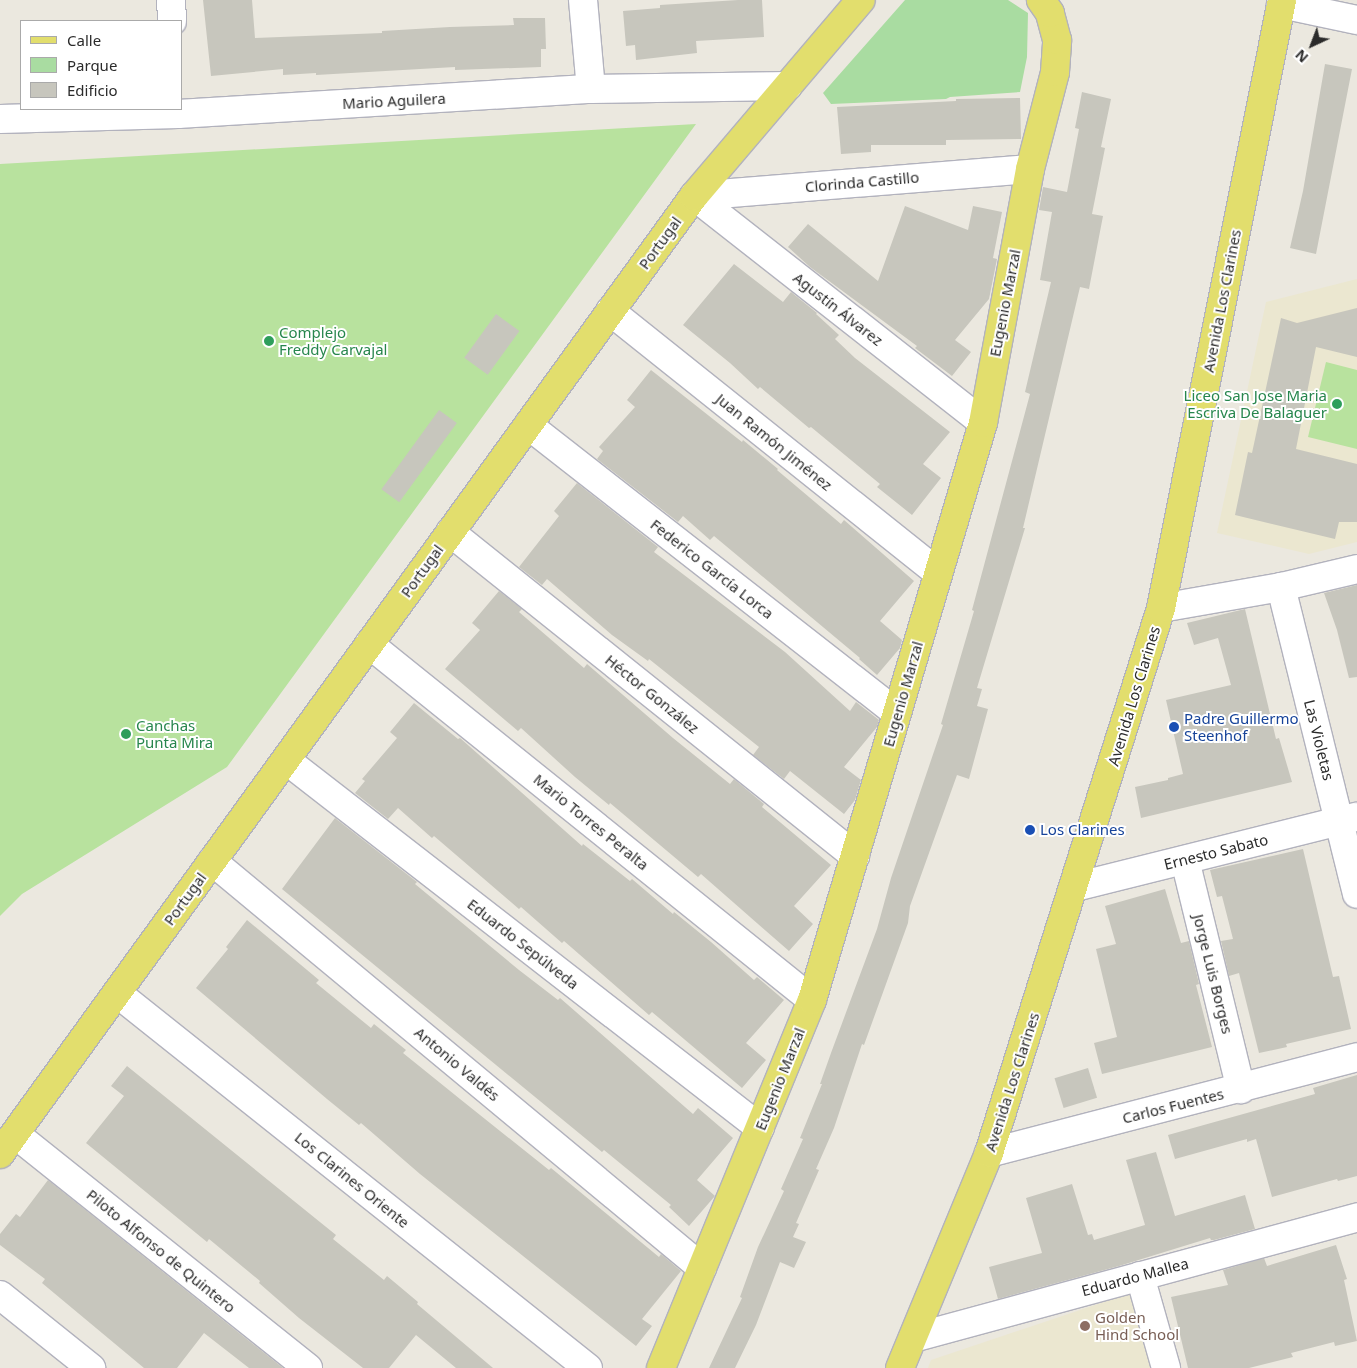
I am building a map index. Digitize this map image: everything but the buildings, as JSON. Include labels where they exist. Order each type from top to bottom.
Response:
[{"type":"main road","name":"Portugal","points":[[7,1144],[694,196],[861,0]]},
{"type":"main road","name":"Eugenio Marzal","points":[[661,1368],[812,1000],[983,423],[1030,169],[1055,72],[1057,40],[1050,13],[1041,0]]},
{"type":"main road","name":"Avenida Los Clarines","points":[[900,1368],[989,1153],[1162,608],[1281,2]]},
{"type":"street","points":[[171,0],[172,20]]},
{"type":"street","points":[[583,0],[591,89]]},
{"type":"street","points":[[1281,2],[1357,20]]},
{"type":"street","name":"Mario Aguilera","points":[[0,119],[591,89],[788,86]]},
{"type":"street","name":"Clorinda Castillo","points":[[694,196],[1030,169]]},
{"type":"street","name":"Agustín Álvarez","points":[[694,196],[983,423]]},
{"type":"street","name":"Juan Ramón Jiménez","points":[[610,311],[938,573]]},
{"type":"street","name":"Federico García Lorca","points":[[528,425],[897,713]]},
{"type":"street","name":"Héctor González","points":[[450,532],[854,856]]},
{"type":"street","points":[[1162,608],[1281,587],[1357,569]]},
{"type":"street","name":"Las Violetas","points":[[1281,587],[1348,819],[1357,894]]},
{"type":"street","name":"Mario Torres Peralta","points":[[369,644],[812,1000]]},
{"type":"street","name":"Eduardo Sepúlveda","points":[[286,760],[760,1128]]},
{"type":"street","name":"Ernesto Sabato","points":[[1075,887],[1348,819]]},
{"type":"street","name":"Jorge Luis Borges","points":[[1185,860],[1241,1089]]},
{"type":"street","name":"Antonio Valdés","points":[[212,861],[702,1268]]},
{"type":"street","name":"Los Clarines Oriente","points":[[116,993],[588,1368]]},
{"type":"street","name":"Carlos Fuentes","points":[[989,1153],[1241,1089],[1357,1057]]},
{"type":"street","name":"Piloto Alfonso de Quintero","points":[[7,1144],[308,1368]]},
{"type":"street","name":"Eduardo Mallea","points":[[914,1338],[1357,1217]]},
{"type":"street","points":[[1140,1276],[1166,1368]]},
{"type":"street","points":[[0,1295],[91,1368]]},
{"type":"shaded area","name":"Liceo San Jose Maria Escriva De Balaguer","points":[[1357,279],[1357,542],[1309,554],[1217,533],[1266,302]]},
{"type":"shaded area","name":"Golden Hind School","points":[[1131,1293],[1151,1368],[928,1368],[931,1360]]},
{"type":"green space","points":[[905,0],[1008,0],[1028,13],[1027,57],[1020,92],[950,97],[946,99],[831,104],[823,93]]},
{"type":"green space","name":"Complejo Freddy Carvajal","points":[[696,124],[227,767],[22,894],[0,916],[0,164]]},
{"type":"green space","name":"Liceo San Jose Maria Escriva De Balaguer","points":[[1326,362],[1357,370],[1357,449],[1308,437]]},
{"type":"place","name":"Complejo Freddy Carvajal","points":[[269,341]]},
{"type":"place","name":"Liceo San Jose Maria Escriva De Balaguer","points":[[1337,404]]},
{"type":"place","name":"Padre Guillermo Steenhof","points":[[1174,727]]},
{"type":"place","name":"Canchas Punta Mira","points":[[126,734]]},
{"type":"place","name":"Los Clarines","points":[[1030,830]]},
{"type":"place","name":"Golden Hind School","points":[[1085,1326]]}]
